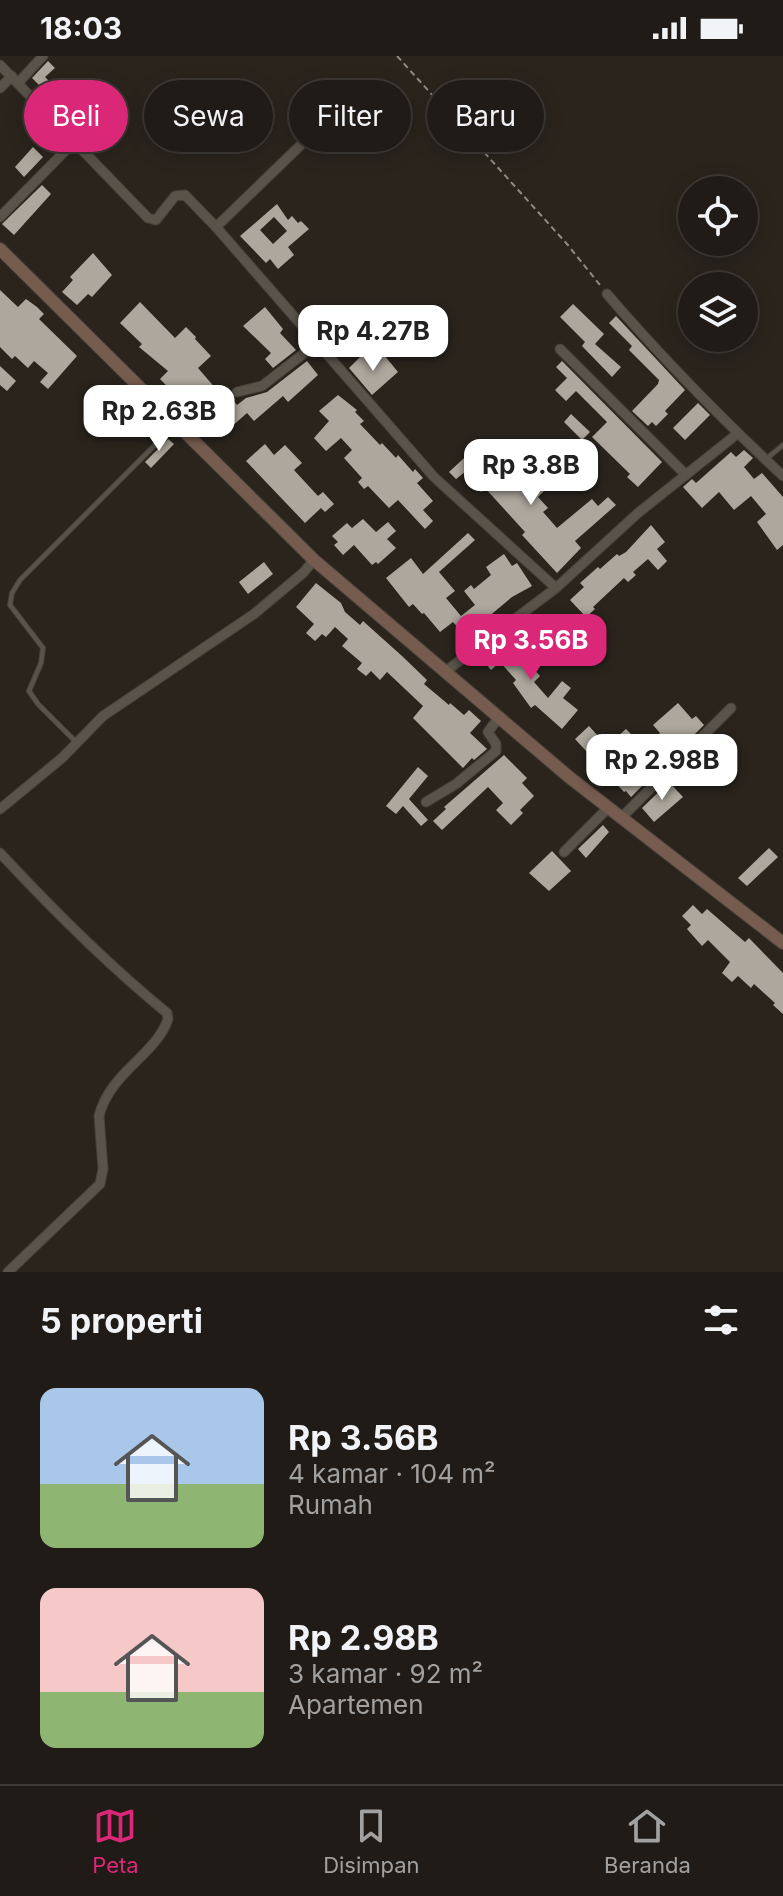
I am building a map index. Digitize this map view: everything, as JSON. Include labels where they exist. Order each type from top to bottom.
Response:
[{"type":"main road","points":[[0,249],[314,560],[608,808],[783,943]]},
{"type":"street","points":[[0,88],[15,80],[43,56]]},
{"type":"street","points":[[0,65],[24,89]]},
{"type":"street","points":[[0,217],[64,152]]},
{"type":"street","points":[[84,152],[152,221],[175,196],[185,195],[434,477],[556,588]]},
{"type":"street","points":[[216,227],[294,152]]},
{"type":"street","points":[[607,294],[737,434],[783,476]]},
{"type":"street","points":[[237,392],[262,386],[316,344]]},
{"type":"street","points":[[560,349],[686,475]]},
{"type":"street","points":[[446,671],[556,588],[638,513],[737,434]]},
{"type":"street","points":[[0,809],[62,758],[122,701],[254,614],[314,560]]},
{"type":"street","points":[[621,818],[731,708]]},
{"type":"street","points":[[426,802],[456,784],[496,751],[496,744],[488,732],[499,717]]},
{"type":"street","points":[[564,852],[608,808]]},
{"type":"street","points":[[0,853],[47,904],[123,977],[167,1013],[168,1019],[158,1037],[120,1076],[101,1108],[103,1169],[100,1184],[8,1272]]},
{"type":"lane","points":[[77,742],[29,691],[41,663],[43,648],[10,605],[12,593],[20,580],[176,423]]},
{"type":"lane","points":[[765,460],[783,445]]},
{"type":"path","points":[[397,56],[567,244],[607,294]]},
{"type":"building","points":[[48,61],[55,68],[45,77],[48,80],[32,78]]},
{"type":"building","points":[[28,152],[38,152],[43,157],[24,177],[15,167]]},
{"type":"building","points":[[42,185],[51,194],[14,235],[2,224]]},
{"type":"building","points":[[277,204],[288,220],[292,216],[309,229],[288,247],[294,255],[278,269],[270,259],[266,263],[240,236]],"holes":[[[274,217],[287,231],[273,244],[260,230]]]},
{"type":"building","points":[[93,253],[112,275],[92,297],[88,294],[77,305],[62,292],[73,280],[70,277]]},
{"type":"building","points":[[0,290],[18,307],[26,299],[37,307],[44,314],[39,319],[77,356],[48,389],[40,382],[48,373],[34,361],[28,368],[0,347]]},
{"type":"building","points":[[140,302],[175,338],[186,327],[196,337],[211,356],[198,368],[217,390],[221,386],[237,405],[246,398],[267,392],[307,361],[318,375],[288,402],[283,396],[254,421],[247,413],[222,435],[178,386],[173,392],[160,379],[168,371],[139,347],[142,344],[120,323]]},
{"type":"building","points":[[573,304],[604,334],[595,344],[621,367],[612,377],[582,346],[585,342],[560,317]]},
{"type":"building","points":[[265,307],[283,329],[280,333],[296,350],[273,368],[265,359],[271,353],[243,326]]},
{"type":"building","points":[[616,316],[685,390],[665,411],[668,414],[656,426],[652,422],[648,426],[632,411],[659,380],[629,350],[632,346],[609,323]]},
{"type":"building","points":[[362,355],[372,365],[384,355],[398,372],[372,395],[349,368]]},
{"type":"building","points":[[562,361],[662,462],[638,487],[627,477],[630,474],[592,437],[607,422],[576,391],[566,401],[555,390],[567,378],[556,367]]},
{"type":"building","points":[[0,366],[16,381],[7,391],[0,385]]},
{"type":"building","points":[[338,395],[357,410],[355,412],[364,421],[360,424],[380,445],[382,443],[396,458],[398,455],[423,478],[417,483],[433,501],[423,510],[433,521],[425,529],[398,500],[389,508],[368,486],[364,489],[358,482],[362,478],[344,458],[352,450],[341,438],[326,451],[314,438],[329,421],[319,411]]},
{"type":"building","points":[[698,403],[710,415],[685,440],[673,428]]},
{"type":"building","points":[[571,414],[590,432],[582,440],[564,422]]},
{"type":"building","points":[[168,439],[174,444],[151,468],[145,462]]},
{"type":"building","points":[[265,444],[274,455],[285,445],[302,463],[294,470],[318,496],[323,492],[334,504],[325,512],[321,508],[305,523],[246,461]]},
{"type":"building","points":[[476,447],[485,457],[491,451],[512,473],[519,466],[532,480],[537,475],[548,487],[538,497],[548,508],[543,512],[557,528],[592,499],[598,506],[608,497],[616,505],[575,541],[581,548],[557,573],[485,488],[481,492],[465,472],[456,479],[449,472]]},
{"type":"building","points":[[744,450],[753,458],[744,467],[754,479],[762,473],[783,497],[783,545],[777,550],[757,522],[766,514],[751,496],[734,510],[719,492],[702,508],[683,487],[692,479],[696,483],[731,452],[736,457]]},
{"type":"building","points":[[363,519],[376,532],[388,522],[396,531],[387,539],[396,548],[378,564],[372,565],[354,545],[343,555],[334,545],[338,542],[332,536],[347,523],[352,528]]},
{"type":"building","points":[[651,525],[665,542],[657,549],[667,561],[658,570],[648,559],[633,572],[636,575],[628,582],[624,578],[586,617],[570,600],[584,587],[580,583],[617,554],[626,552]]},
{"type":"building","points":[[468,533],[475,540],[439,572],[455,591],[446,598],[461,616],[475,605],[464,591],[471,585],[474,589],[491,575],[486,567],[504,554],[512,566],[517,563],[532,586],[512,597],[475,628],[471,623],[461,631],[453,622],[440,632],[413,604],[409,607],[386,578],[411,558],[423,574]]},
{"type":"building","points":[[264,562],[273,574],[248,594],[239,582]]},
{"type":"building","points":[[316,583],[341,603],[345,612],[360,625],[363,621],[402,656],[427,680],[424,684],[449,705],[464,715],[469,710],[481,721],[470,733],[487,749],[463,768],[413,718],[423,706],[387,672],[380,680],[371,671],[366,676],[357,669],[362,663],[342,646],[348,639],[335,627],[326,637],[322,634],[315,641],[306,633],[314,624],[296,607]]},
{"type":"building","points":[[511,636],[535,658],[529,664],[540,676],[534,682],[548,698],[562,681],[571,688],[563,698],[578,710],[562,729],[535,705],[531,708],[513,683],[516,680],[500,662],[491,670],[482,659]]},
{"type":"building","points":[[678,703],[692,719],[696,716],[704,725],[685,744],[681,739],[656,761],[642,776],[646,782],[631,797],[575,739],[589,726],[607,746],[626,729],[634,737],[624,745],[640,764],[654,751],[648,744],[660,733],[653,725]]},
{"type":"building","points":[[504,755],[527,778],[522,783],[534,796],[520,810],[523,813],[511,825],[496,810],[503,803],[488,787],[442,830],[433,821],[446,809],[444,807]]},
{"type":"building","points":[[418,767],[428,776],[409,799],[428,820],[421,826],[403,806],[396,814],[386,806]]},
{"type":"building","points":[[669,782],[683,797],[654,822],[642,808]]},
{"type":"building","points":[[603,825],[609,832],[586,858],[578,849]]},
{"type":"building","points":[[769,848],[778,857],[747,886],[738,878]]},
{"type":"building","points":[[552,851],[571,871],[549,891],[529,873]]},
{"type":"building","points":[[693,905],[702,914],[707,909],[745,942],[749,938],[783,973],[783,1014],[754,984],[751,988],[738,976],[732,982],[722,973],[730,962],[708,940],[702,946],[687,929],[691,925],[682,916]]}]
